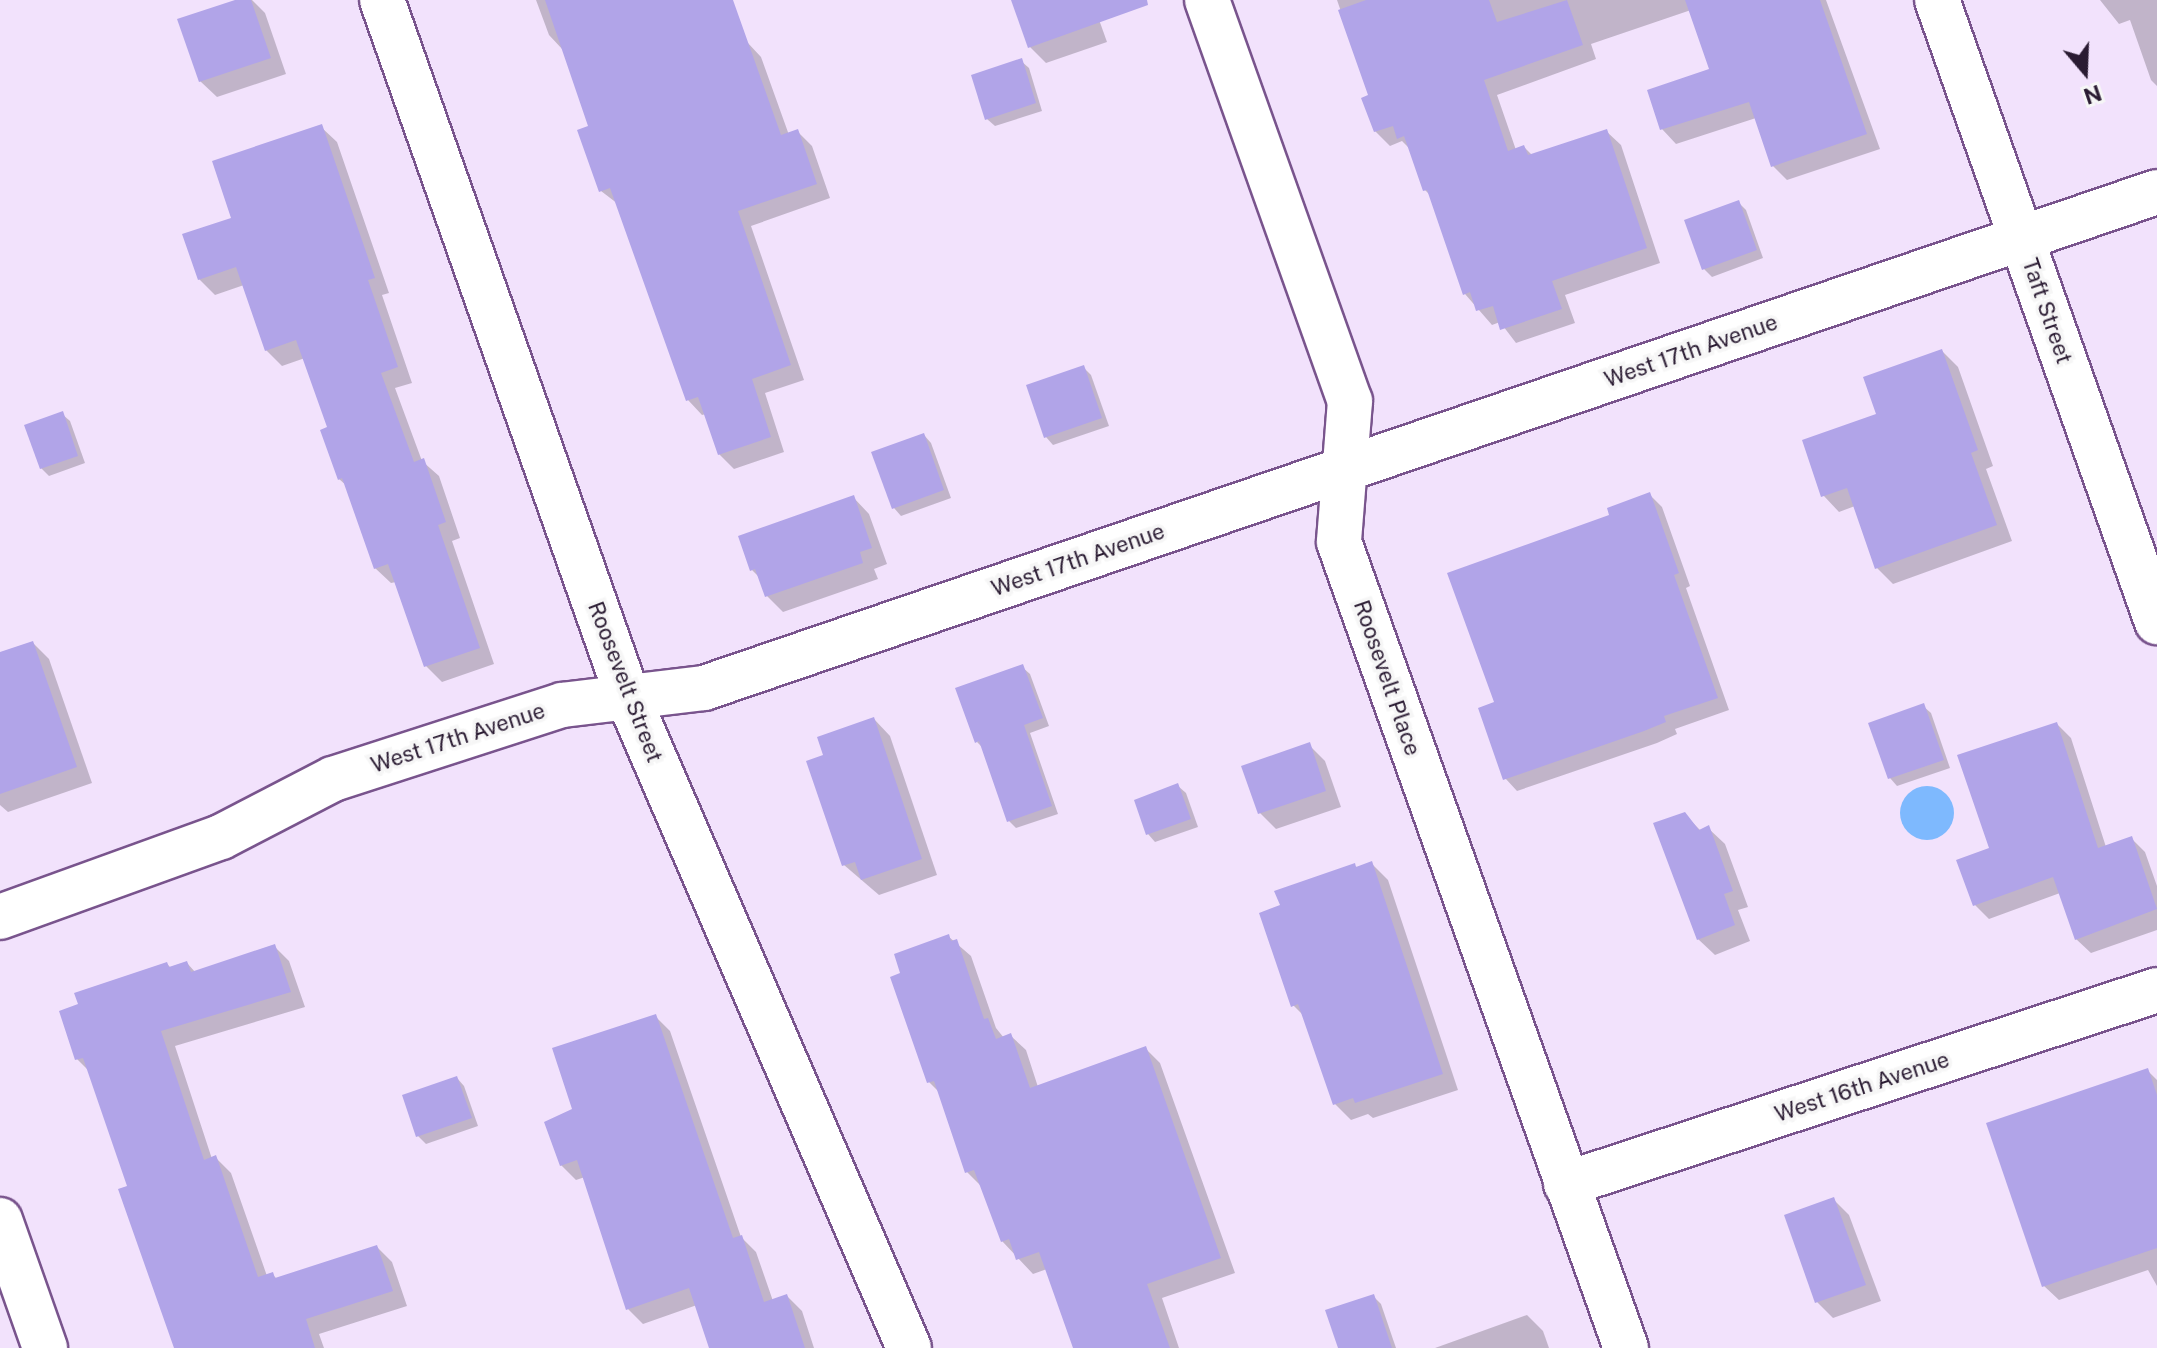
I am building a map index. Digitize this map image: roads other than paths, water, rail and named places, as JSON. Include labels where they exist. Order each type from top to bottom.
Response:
[{"type":"street","name":"Roosevelt Street","points":[[382,0],[627,695],[909,1348]]},
{"type":"street","name":"Roosevelt Place","points":[[1207,0],[1350,401],[1339,542],[1626,1348]]},
{"type":"street","name":"Taft Street","points":[[1937,0],[2157,622]]},
{"type":"street","name":"West 17th Avenue","points":[[0,917],[221,837],[333,779],[562,705],[627,695],[669,695],[704,688],[2157,192]]},
{"type":"street","name":"West 16th Avenue","points":[[1566,1184],[2157,990]]},
{"type":"street","points":[[0,1220],[45,1348]]},
{"type":"water","points":[[1927,786],[1946,794],[1954,813],[1946,832],[1927,840],[1908,832],[1900,813],[1908,794]]}]
